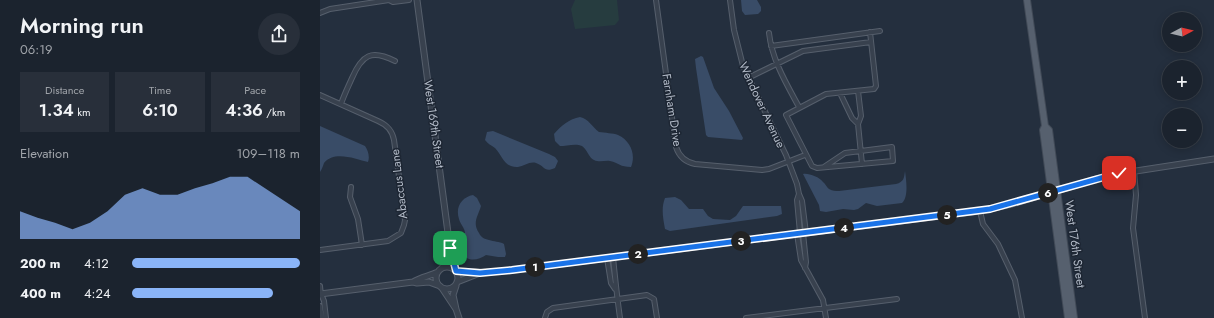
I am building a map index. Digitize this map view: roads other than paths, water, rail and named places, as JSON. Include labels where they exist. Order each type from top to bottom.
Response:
[{"type":"main road","name":"West 176th Street","points":[[1028,0],[1045,126],[1049,130],[1068,318]]},
{"type":"main road","name":"West 176th Street","points":[[1054,191],[1074,318]]},
{"type":"street","points":[[320,13],[330,9],[375,1],[389,0],[393,2],[409,0]]},
{"type":"street","name":"West 169th Street","points":[[417,0],[450,248],[456,271]]},
{"type":"street","name":"Farnham Drive","points":[[656,0],[676,147],[682,158],[695,164],[762,170],[789,161]]},
{"type":"street","name":"Wendover Avenue","points":[[730,0],[739,53],[748,78],[789,161],[797,184],[797,200],[801,233],[801,260],[823,300],[826,318]]},
{"type":"street","points":[[771,46],[880,31]]},
{"type":"street","points":[[824,167],[845,153],[892,147],[893,160],[817,168],[812,166],[805,155],[786,115],[826,94],[874,89],[876,86],[870,32]]},
{"type":"street","points":[[769,33],[776,63],[799,108]]},
{"type":"street","points":[[748,78],[803,51],[871,42]]},
{"type":"street","points":[[320,95],[340,104],[356,68],[367,56],[385,56],[395,60]]},
{"type":"street","points":[[858,91],[861,116],[858,124],[862,164]]},
{"type":"street","points":[[840,93],[852,118],[858,124]]},
{"type":"street","name":"Abaccus Lane","points":[[340,104],[384,124],[393,134],[405,220],[404,225],[401,233],[388,241],[362,245]]},
{"type":"street","name":"Wendover Avenue","points":[[789,161],[805,155]]},
{"type":"street","points":[[320,295],[413,282],[417,279],[449,267],[456,271],[480,273],[512,270],[980,211],[1006,206],[1110,175],[1134,170],[1214,160]]},
{"type":"street","points":[[1134,170],[1136,195],[1133,228],[1145,318]]},
{"type":"street","points":[[320,250],[362,245],[358,219],[350,197],[350,187]]},
{"type":"street","points":[[980,211],[983,224],[998,244],[1015,280],[1022,318]]},
{"type":"street","name":"West 169th Street","points":[[440,270],[447,259],[450,248]]},
{"type":"street","points":[[610,257],[611,283],[615,289],[620,318]]},
{"type":"street","points":[[440,270],[437,281],[456,309]]},
{"type":"street","points":[[456,271],[459,277],[453,295],[459,318]]},
{"type":"street","points":[[413,282],[418,284],[429,282],[441,287],[451,288],[480,273]]},
{"type":"street","points":[[320,286],[320,295],[324,301],[326,318]]},
{"type":"street","points":[[545,318],[547,312],[553,308],[648,295],[652,296],[655,302],[657,318]]},
{"type":"street","points":[[746,318],[897,299]]},
{"type":"street","points":[[320,306],[322,318]]},
{"type":"water","points":[[741,0],[757,0],[761,7],[761,11],[758,14],[745,15],[742,11]]},
{"type":"water","points":[[701,56],[703,57],[714,88],[729,111],[743,138],[742,140],[708,137],[706,135],[695,59]]},
{"type":"water","points":[[580,117],[588,121],[599,132],[616,134],[626,141],[633,153],[631,167],[610,161],[594,160],[584,147],[580,145],[560,146],[555,141],[554,134],[572,119]]},
{"type":"water","points":[[320,126],[365,146],[369,158],[368,162],[345,156],[333,157],[324,163],[320,172]]},
{"type":"water","points":[[493,131],[555,157],[558,161],[555,168],[549,170],[539,164],[534,163],[529,163],[518,167],[509,165],[495,148],[485,140],[487,132]]},
{"type":"water","points":[[905,171],[906,197],[902,203],[877,206],[866,203],[854,210],[843,209],[826,212],[820,211],[819,205],[803,174],[816,177],[829,189],[839,191],[896,184],[901,182]]},
{"type":"water","points":[[473,195],[477,198],[481,206],[476,220],[477,229],[484,238],[504,244],[506,254],[505,257],[486,255],[479,259],[471,260],[463,254],[462,247],[465,233],[458,215],[458,210],[460,203],[463,200]]},
{"type":"water","points":[[675,197],[681,200],[689,209],[703,209],[708,216],[713,219],[730,220],[736,216],[743,206],[781,206],[782,214],[777,216],[670,231],[665,229],[663,206],[665,198]]}]
